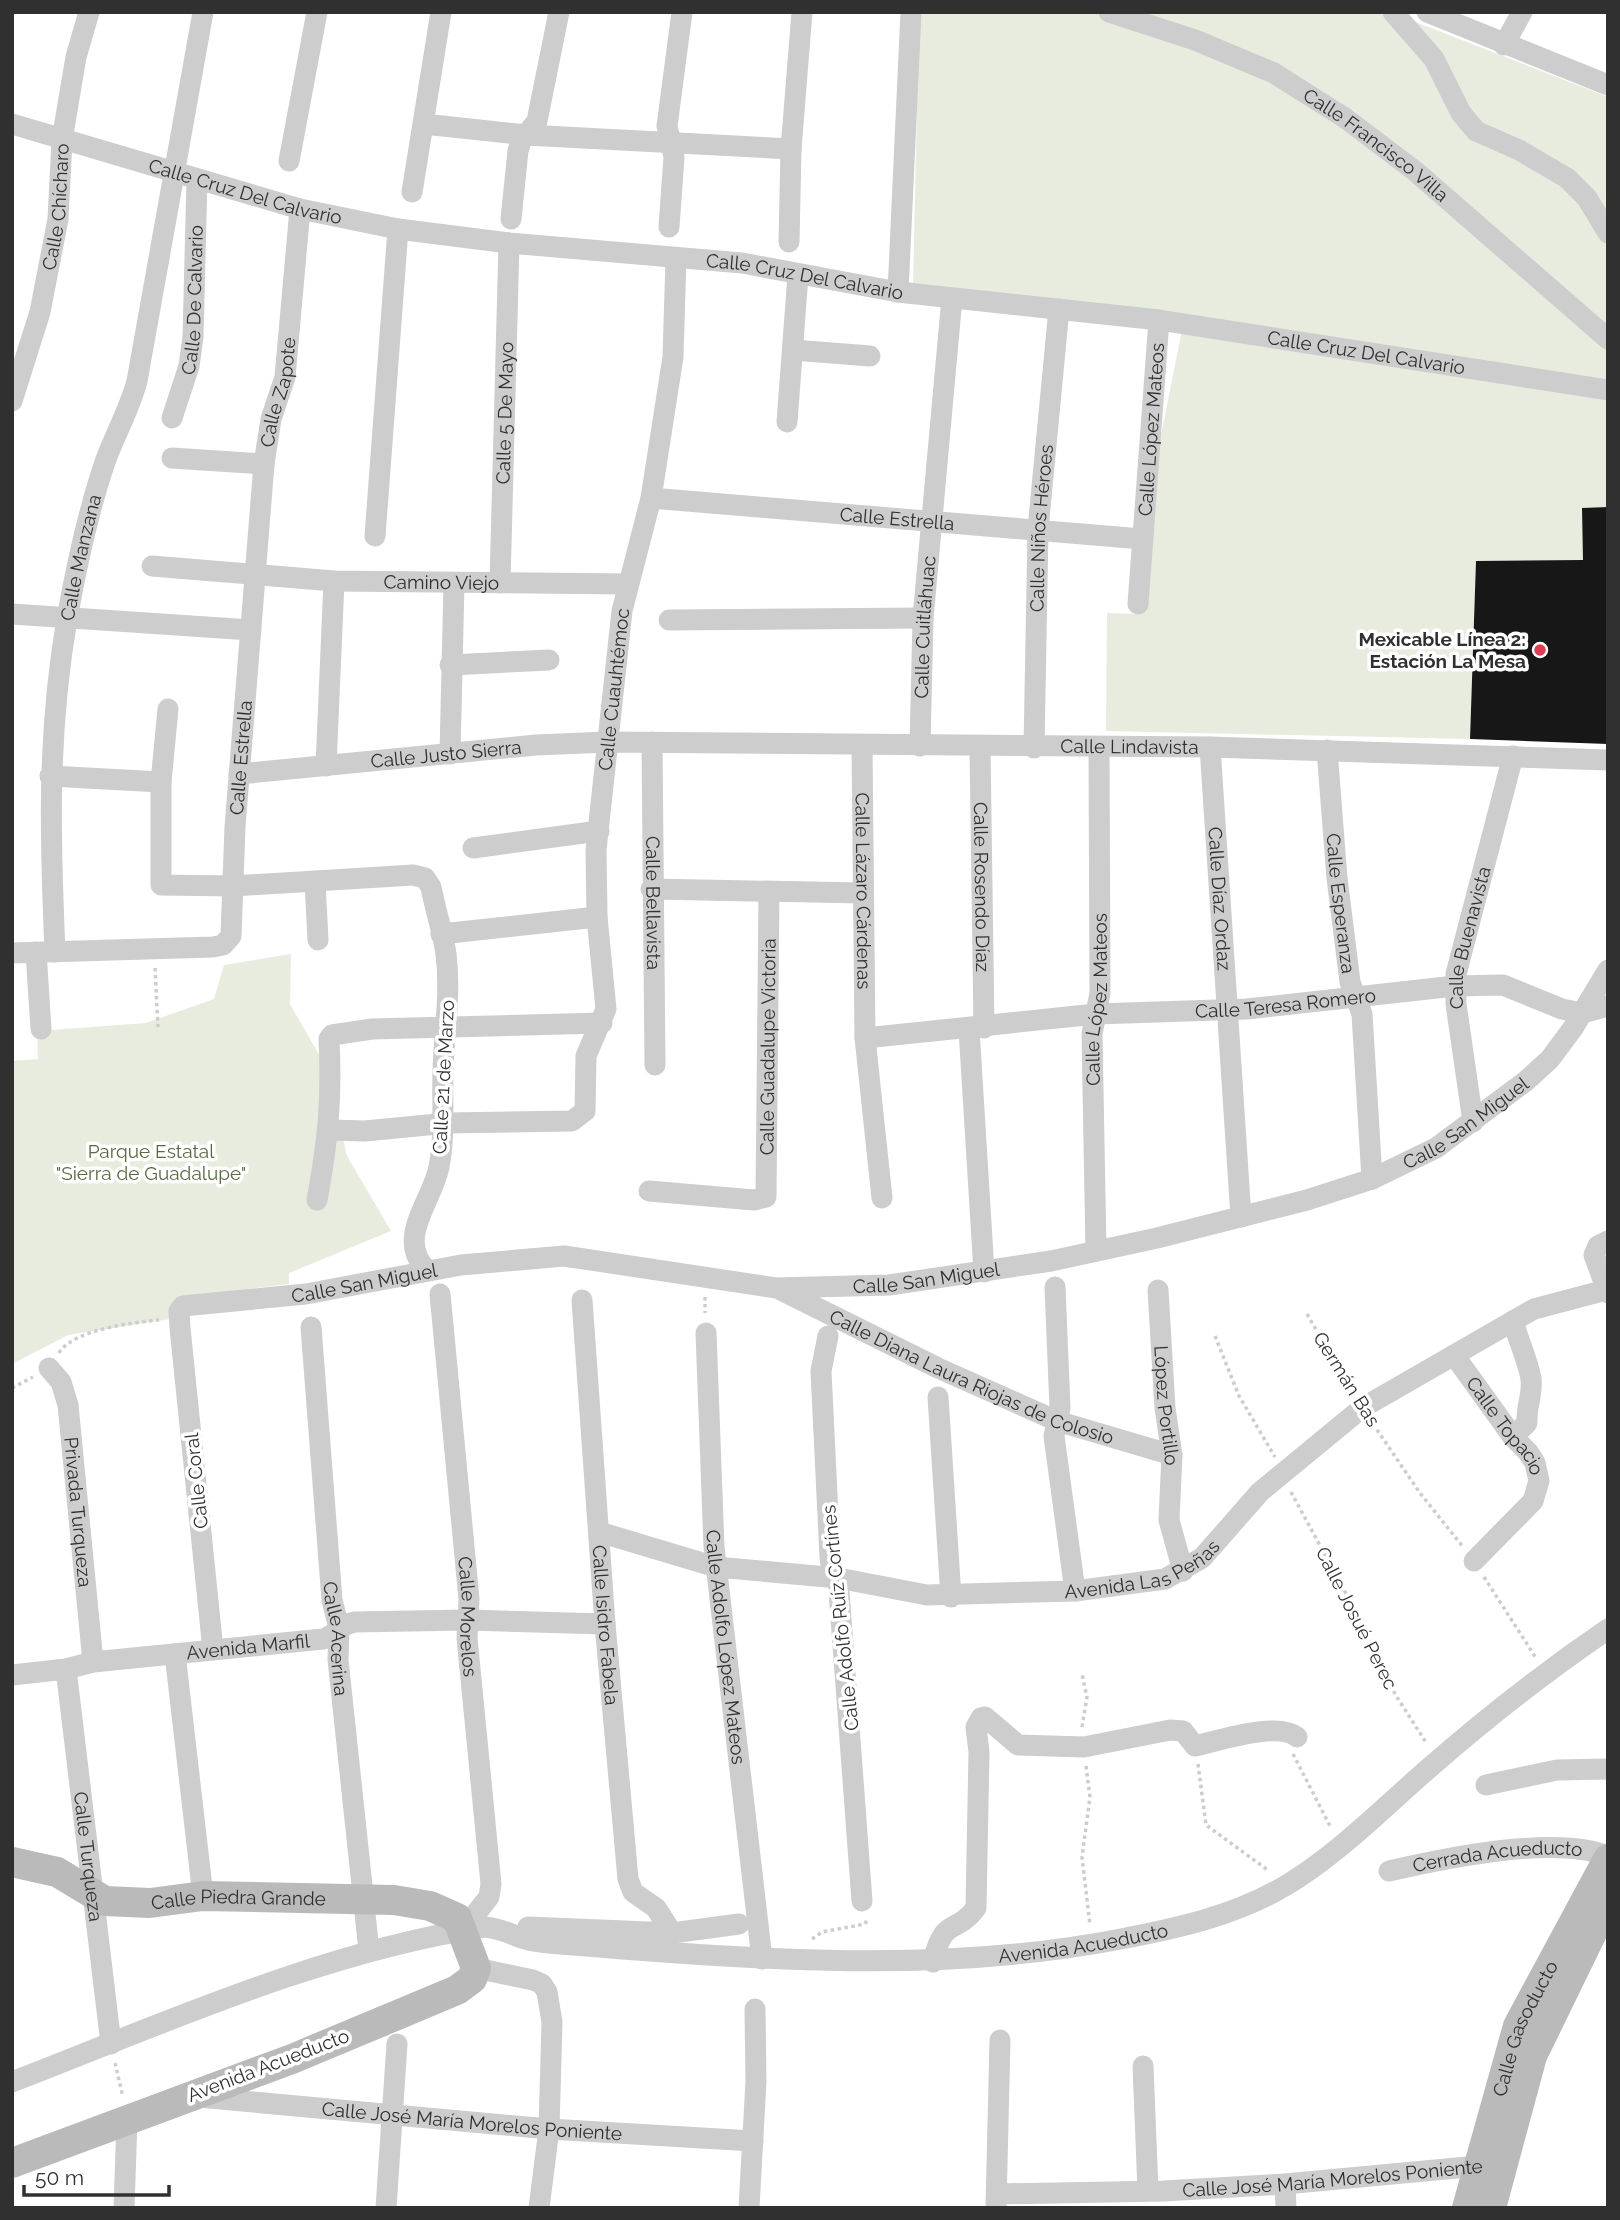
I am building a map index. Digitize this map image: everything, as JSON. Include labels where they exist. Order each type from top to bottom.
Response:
[{"type":"street","name":"Calle Chícharo","points":[[12,401],[16,396],[40,312],[58,219],[62,140],[76,57],[89,12]]},
{"type":"street","name":"Calle Manzana","points":[[41,1029],[53,723],[67,618],[104,464],[130,410],[204,12]]},
{"type":"street","points":[[289,161],[317,12]]},
{"type":"street","points":[[412,192],[441,12]]},
{"type":"street","points":[[511,219],[518,151],[537,121],[559,12]]},
{"type":"street","points":[[669,227],[674,157],[667,126],[682,12]]},
{"type":"street","points":[[789,242],[791,149],[802,12]]},
{"type":"street","points":[[898,292],[911,12]]},
{"type":"street","name":"Calle Francisco Villa","points":[[1109,12],[1195,40],[1274,73],[1345,118],[1415,171],[1608,339]]},
{"type":"street","points":[[1393,12],[1434,60],[1461,113],[1476,131],[1519,150],[1567,178],[1587,198],[1608,233]]},
{"type":"street","points":[[1427,12],[1608,85]]},
{"type":"street","points":[[1504,45],[1515,15]]},
{"type":"street","name":"Calle Cruz Del Calvario","points":[[12,124],[300,209],[398,229],[509,243],[742,263],[898,292],[1159,320],[1608,390]]},
{"type":"street","points":[[424,124],[526,135],[791,149]]},
{"type":"street","name":"Calle De Calvario","points":[[172,418],[189,366],[193,337],[197,179]]},
{"type":"street","name":"Calle Zapote","points":[[257,575],[264,464],[271,419],[285,377],[300,209]]},
{"type":"street","points":[[375,536],[398,229]]},
{"type":"street","name":"Calle 5 De Mayo","points":[[500,583],[509,243]]},
{"type":"street","name":"Calle Cuauhtémoc","points":[[441,1124],[578,1119],[584,1111],[586,1056],[602,1023],[607,997],[597,917],[599,831],[622,611],[651,498],[673,357],[676,258]]},
{"type":"street","points":[[787,422],[798,275]]},
{"type":"street","name":"Calle Cuitláhuac","points":[[920,746],[923,618],[952,298]]},
{"type":"street","name":"Calle Niños Héroes","points":[[1034,748],[1038,529],[1059,309]]},
{"type":"street","name":"Calle López Mateos","points":[[1138,604],[1159,320]]},
{"type":"street","points":[[793,350],[870,356]]},
{"type":"street","points":[[172,458],[264,464]]},
{"type":"street","name":"Calle Estrella","points":[[651,498],[1142,539]]},
{"type":"street","name":"Camino Viejo","points":[[152,566],[334,581],[628,584]]},
{"type":"street","name":"Calle Estrella","points":[[154,949],[213,947],[228,941],[239,774],[257,575]]},
{"type":"street","points":[[326,766],[334,581]]},
{"type":"street","points":[[450,754],[454,583]]},
{"type":"street","points":[[12,614],[251,630]]},
{"type":"street","points":[[668,620],[923,618]]},
{"type":"street","points":[[450,665],[549,660]]},
{"type":"street","points":[[167,709],[161,782],[161,885],[315,883],[318,940]]},
{"type":"street","name":"Calle Justo Sierra","points":[[239,774],[450,754],[608,742],[652,742]]},
{"type":"street","name":"Calle Lindavista","points":[[652,742],[1034,748],[1210,747],[1608,760]]},
{"type":"street","name":"Calle Bellavista","points":[[652,742],[651,889],[656,974],[655,1065]]},
{"type":"street","name":"Calle Lázaro Cárdenas","points":[[862,746],[865,1038],[882,1198]]},
{"type":"street","name":"Calle Rosendo Díaz","points":[[980,747],[976,1028],[984,1272]]},
{"type":"street","name":"Calle Díaz Ordaz","points":[[1210,747],[1241,1217]]},
{"type":"street","name":"Calle López Mateos","points":[[1096,1251],[1093,1034],[1100,993],[1099,748]]},
{"type":"street","name":"Calle Esperanza","points":[[1327,750],[1337,878],[1350,982],[1362,1014],[1372,1179]]},
{"type":"street","name":"Calle Buenavista","points":[[1473,1122],[1455,986],[1513,756]]},
{"type":"street","points":[[50,776],[161,782]]},
{"type":"street","points":[[473,848],[599,831]]},
{"type":"street","name":"Calle 21 de Marzo","points":[[315,883],[413,875],[425,878],[431,887],[446,957],[447,1027],[439,1169],[432,1191],[416,1222],[413,1238],[414,1251],[427,1270]]},
{"type":"street","points":[[651,889],[862,893]]},
{"type":"street","name":"Calle Guadalupe Victoria","points":[[649,1191],[764,1199],[768,1194],[765,1060],[769,893]]},
{"type":"street","points":[[441,934],[597,917]]},
{"type":"street","points":[[12,953],[154,949]]},
{"type":"street","name":"Calle San Miguel","points":[[179,1311],[187,1305],[306,1294],[427,1270],[564,1256],[776,1288],[889,1285],[984,1272],[1096,1251],[1241,1217],[1372,1179],[1436,1148],[1526,1082],[1549,1059],[1608,970]]},
{"type":"street","name":"Calle Teresa Romero","points":[[976,1028],[1096,1014],[1226,1010],[1455,986],[1503,985],[1562,1009],[1582,1013]]},
{"type":"street","points":[[1582,1013],[1608,1006]]},
{"type":"street","points":[[317,1200],[330,1130],[329,1039],[332,1035],[372,1029],[602,1023]]},
{"type":"street","points":[[865,1038],[976,1028]]},
{"type":"street","points":[[330,1130],[365,1131],[441,1124]]},
{"type":"street","points":[[1601,1245],[1595,1261],[1607,1292]]},
{"type":"street","points":[[1055,1287],[1060,1408],[1055,1436],[1075,1591]]},
{"type":"street","name":"Calle Diana Laura Riojas de Colosio","points":[[776,1288],[938,1368],[1057,1421],[1172,1455]]},
{"type":"street","name":"López Portillo","points":[[1158,1290],[1165,1408],[1172,1455],[1169,1520],[1183,1571]]},
{"type":"street","name":"Avenida Las Peñas","points":[[599,1532],[716,1567],[838,1578],[927,1595],[951,1597],[1075,1591],[1147,1583],[1183,1571],[1212,1548],[1245,1506],[1283,1471],[1362,1409],[1544,1304],[1607,1292]]},
{"type":"street","name":"Calle Morelos","points":[[440,1294],[469,1599],[467,1620],[491,1884],[483,1906],[463,1930]]},
{"type":"street","name":"Calle Isidro Fabela","points":[[582,1300],[605,1624],[628,1879],[632,1892],[656,1908],[671,1933]]},
{"type":"street","name":"Calle Coral","points":[[179,1311],[213,1650]]},
{"type":"street","points":[[1513,1321],[1531,1378],[1531,1393],[1526,1406],[1527,1423],[1513,1437]]},
{"type":"street","name":"Calle Acerina","points":[[311,1327],[332,1600],[339,1628],[338,1660],[361,1899],[369,1951]]},
{"type":"street","name":"Calle Adolfo López Mateos","points":[[706,1333],[716,1567],[762,1959]]},
{"type":"street","name":"Calle Adolfo Ruíz Cortínes","points":[[828,1336],[821,1371],[831,1565],[838,1578],[862,1901]]},
{"type":"street","name":"Calle Topacio","points":[[1454,1354],[1513,1437],[1535,1463],[1539,1480],[1537,1497],[1474,1561]]},
{"type":"street","name":"Privada Turqueza","points":[[47,1367],[61,1382],[68,1405],[93,1662]]},
{"type":"street","points":[[937,1397],[951,1597]]},
{"type":"street","name":"Avenida Marfil","points":[[12,1675],[66,1670],[93,1662],[323,1639],[332,1636],[339,1628],[355,1622],[467,1620],[605,1624]]},
{"type":"street","name":"Avenida Acueducto","points":[[12,2082],[369,1951],[463,1930],[502,1928],[539,1942],[762,1959],[933,1962],[1013,1956],[1093,1944],[1221,1916],[1251,1905],[1287,1885],[1341,1845],[1545,1672],[1608,1629]]},
{"type":"street","points":[[175,1654],[203,1896]]},
{"type":"street","name":"Calle Turqueza","points":[[66,1670],[111,2044]]},
{"type":"street","points":[[933,1962],[938,1940],[948,1927],[969,1917],[976,1908],[979,1895],[979,1752],[976,1727],[981,1718],[985,1717],[1017,1745],[1084,1747],[1170,1730],[1183,1731],[1195,1746],[1254,1732],[1289,1732],[1297,1737]]},
{"type":"street","points":[[1486,1785],[1557,1770],[1608,1769]]},
{"type":"street","name":"Cerrada Acueducto","points":[[1389,1871],[1425,1863],[1556,1847],[1587,1849],[1608,1857]]},
{"type":"street","name":"Calle Gasoducto","points":[[1491,2208],[1489,2169],[1518,2026],[1608,1857]]},
{"type":"street","name":"Calle Piedra Grande","points":[[12,1862],[57,1872],[104,1901],[137,1903],[203,1896],[361,1899],[430,1906],[457,1918],[463,1930]]},
{"type":"street","name":"Calle Gasoducto","points":[[1467,2208],[1489,2169],[1536,2046],[1608,1900]]},
{"type":"street","points":[[502,1928],[671,1933],[738,1924]]},
{"type":"street","points":[[463,1930],[476,1968],[533,1980],[542,1984],[547,1992],[552,2022],[549,2129],[539,2208]]},
{"type":"street","name":"Avenida Acueducto","points":[[12,2163],[292,2059],[457,1990],[472,1979],[476,1968]]},
{"type":"street","points":[[749,2208],[755,2008]]},
{"type":"street","points":[[996,2201],[1000,2040]]},
{"type":"street","points":[[386,2208],[397,2044]]},
{"type":"street","points":[[1143,2066],[1159,2196]]},
{"type":"street","name":"Calle José María Morelos Poniente","points":[[189,2096],[549,2129],[753,2141]]},
{"type":"street","points":[[124,2208],[127,2120]]},
{"type":"street","name":"Calle José María Morelos Poniente","points":[[996,2201],[1159,2196],[1489,2169]]},
{"type":"street","points":[[1285,2184],[1286,2208]]},
{"type":"path","points":[[154,949],[158,1027]]},
{"type":"path","points":[[706,1333],[705,1296],[709,1277]]},
{"type":"path","points":[[12,1388],[47,1367],[66,1344],[86,1335],[139,1322],[178,1322],[179,1311]]},
{"type":"path","name":"Germán Bas","points":[[1307,1314],[1362,1409],[1387,1443]]},
{"type":"path","name":"Calle Josué Perec","points":[[1215,1336],[1239,1396],[1283,1471],[1290,1490],[1369,1636],[1395,1694],[1438,1760]]},
{"type":"path","points":[[1082,1674],[1087,1697],[1081,1720],[1090,1797],[1082,1857],[1093,1944]]},
{"type":"path","points":[[1297,1737],[1293,1753],[1297,1765],[1341,1845]]},
{"type":"path","points":[[1195,1746],[1206,1825],[1287,1885]]},
{"type":"path","points":[[811,1961],[812,1939],[822,1933],[865,1924],[870,1916],[862,1901]]},
{"type":"path","points":[[111,2044],[127,2120]]},
{"type":"green space","points":[[919,12],[1390,12],[1608,97],[1608,507],[1583,560],[1476,561],[1470,739],[1106,731],[1107,613],[1138,614],[1159,445],[1184,320],[913,288]]},
{"type":"green space","name":"Parque Estatal \"Sierra de Guadalupe\"","points":[[291,954],[290,1004],[326,1067],[347,1156],[391,1231],[289,1273],[289,1284],[248,1289],[177,1318],[68,1335],[12,1364],[12,1061],[38,1059],[37,1031],[146,1023],[214,999],[224,965]]},
{"type":"building","name":"Mexicable Línea 2: Estación La Mesa","points":[[1608,507],[1608,744],[1470,739],[1476,561],[1583,560],[1582,508]]},
{"type":"place","name":"Mexicable Línea 2: Estación La Mesa","points":[[1540,650]]}]
